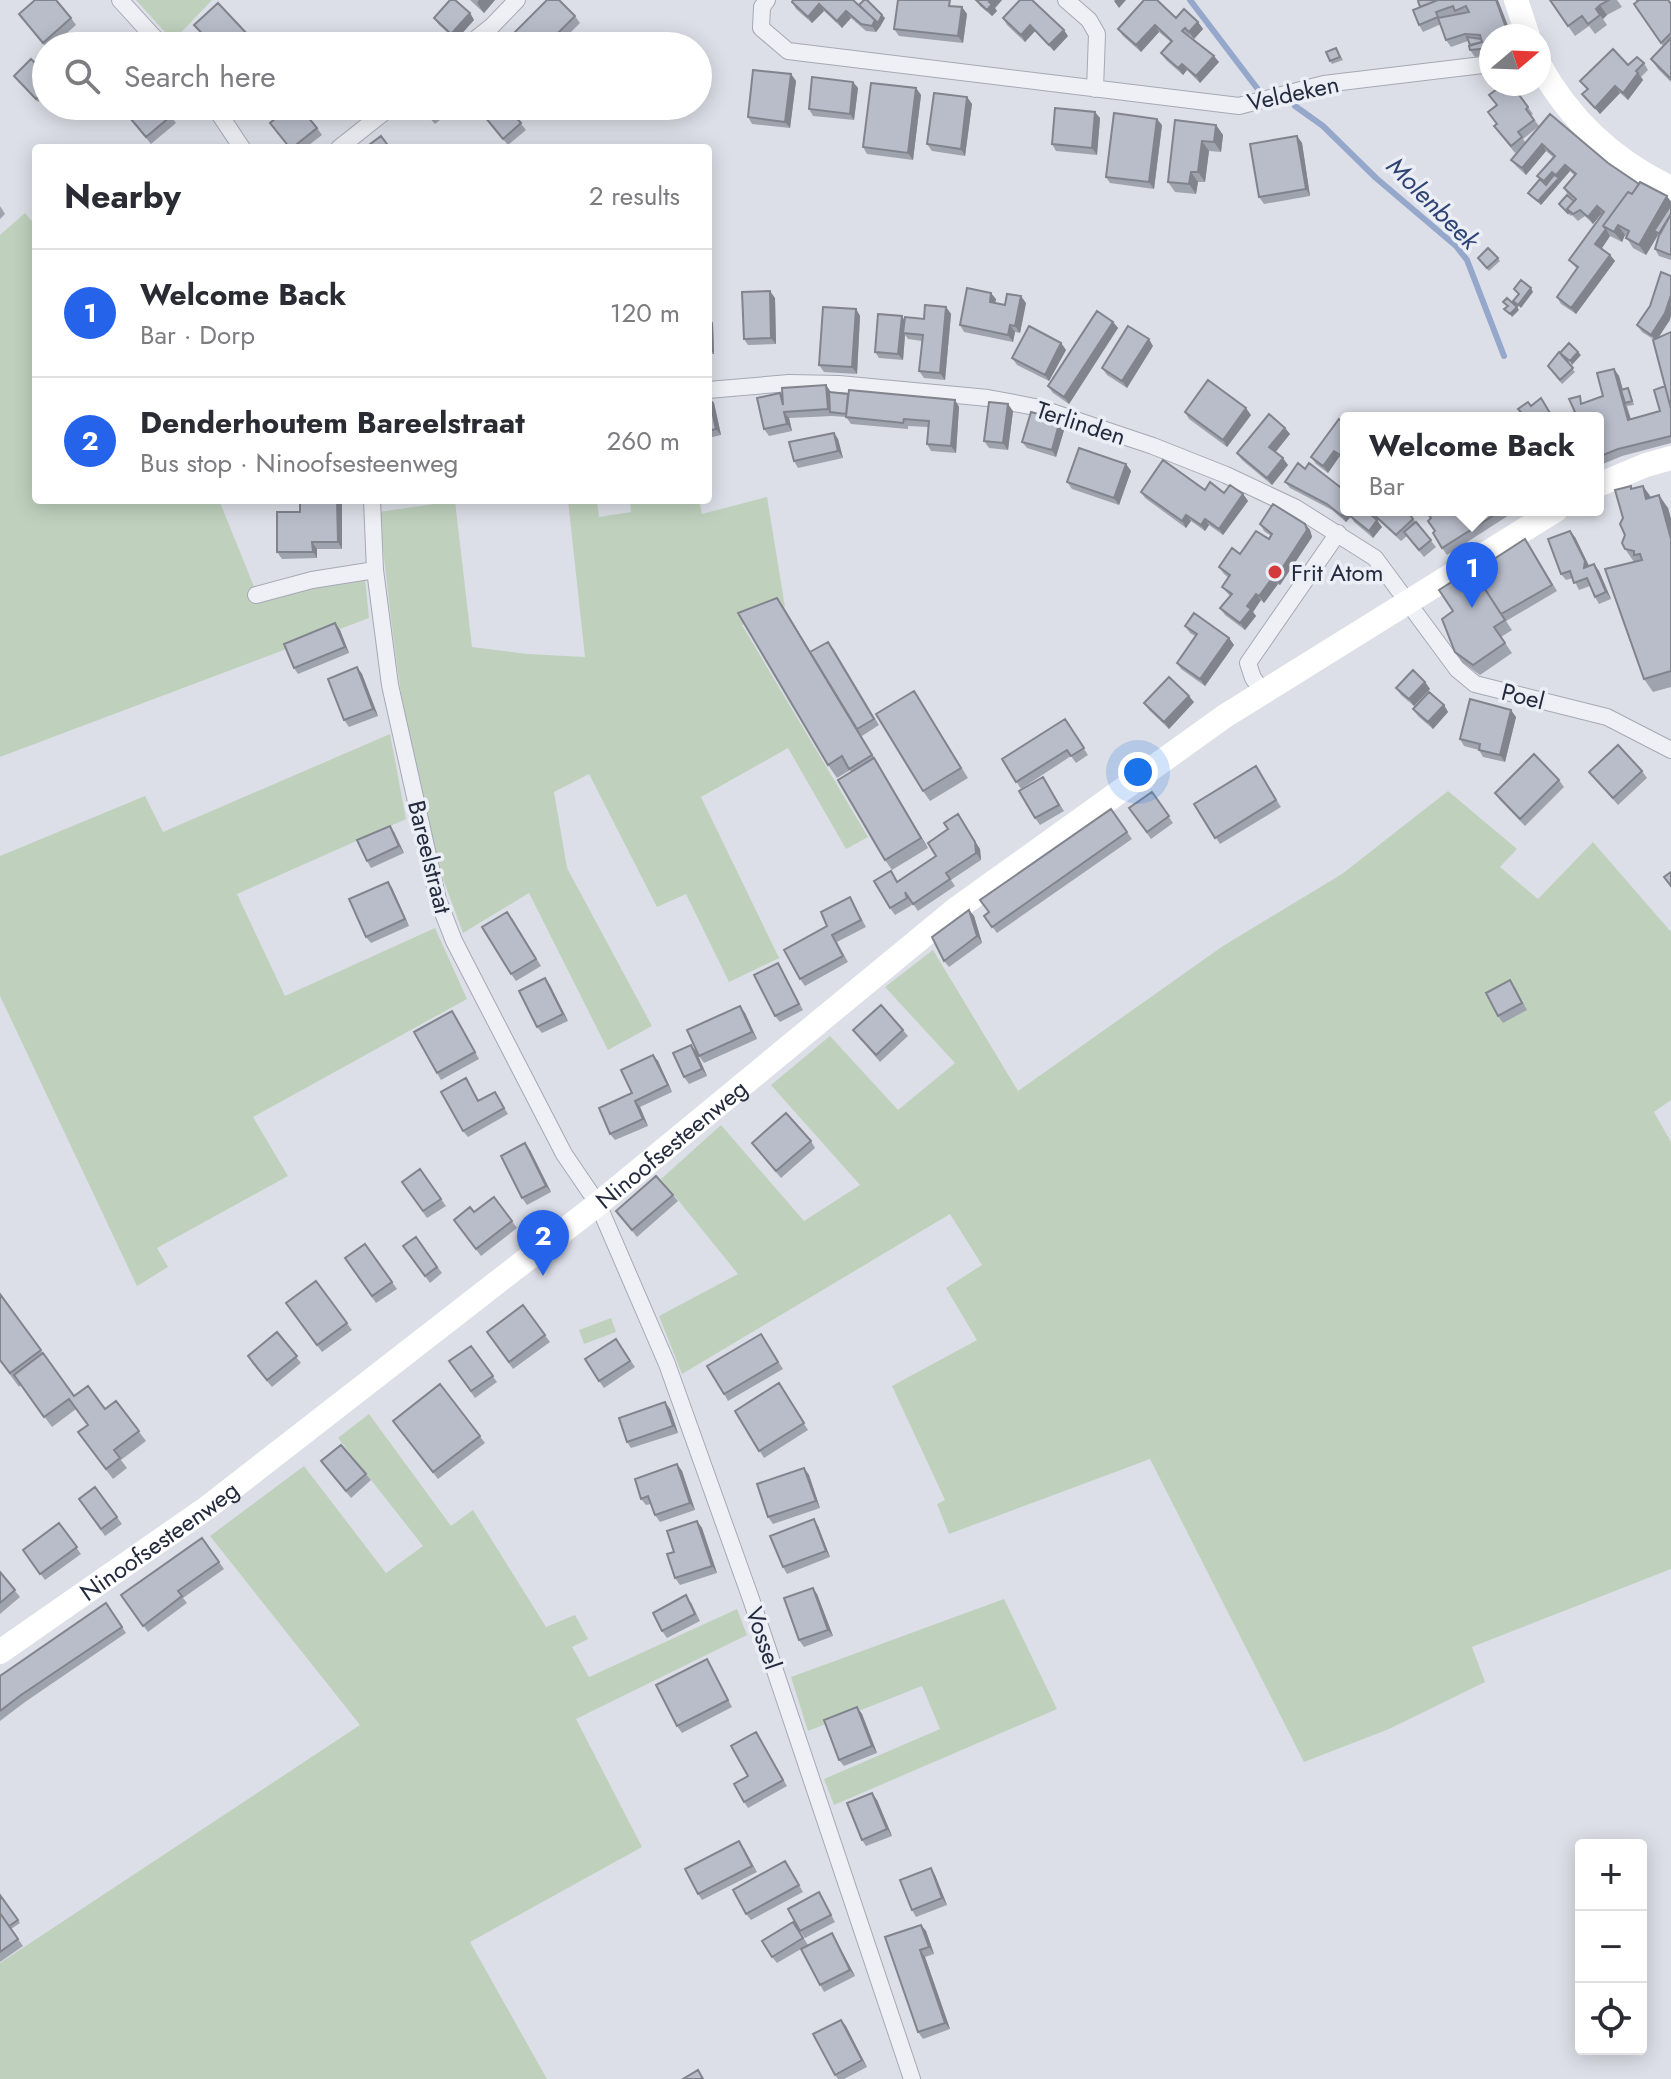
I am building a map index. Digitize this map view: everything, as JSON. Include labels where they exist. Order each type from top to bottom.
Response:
[{"type":"street","points":[[120,0],[149,32]]},
{"type":"street","points":[[484,32],[517,0]]},
{"type":"street","name":"Veldeken","points":[[767,0],[762,7],[761,28],[788,51],[1239,106],[1324,84],[1479,65]]},
{"type":"street","points":[[1066,0],[1089,20],[1097,34],[1095,89]]},
{"type":"street","points":[[1516,0],[1524,24]]},
{"type":"street","points":[[1551,86],[1576,120],[1621,158],[1671,188]]},
{"type":"street","points":[[223,120],[239,144]]},
{"type":"street","points":[[344,144],[374,120]]},
{"type":"street","name":"Terlinden","points":[[712,390],[789,383],[839,384],[988,398],[1040,408],[1153,446],[1226,475],[1296,508],[1375,558],[1406,601]]},
{"type":"street","points":[[1604,482],[1671,458]]},
{"type":"street","name":"Bareelstraat","points":[[372,504],[375,570],[390,685],[438,900],[454,941],[564,1154],[598,1204]]},
{"type":"street","name":"Ninoofsesteenweg","points":[[0,1652],[208,1507],[598,1204],[956,909],[1225,716],[1546,516]]},
{"type":"street","points":[[1263,692],[1253,678],[1248,663],[1338,533]]},
{"type":"street","points":[[256,595],[312,580],[375,570]]},
{"type":"street","name":"Poel","points":[[1406,601],[1457,669],[1475,684],[1607,717],[1671,750]]},
{"type":"street","name":"Vossel","points":[[598,1204],[677,1393],[751,1599],[912,2079]]},
{"type":"green space","points":[[136,0],[212,0],[182,32],[165,32]]},
{"type":"green space","points":[[25,213],[32,221],[32,504],[221,504],[259,599],[316,585],[365,578],[369,618],[0,757],[0,235]]},
{"type":"green space","points":[[767,497],[785,607],[742,625],[868,837],[846,849],[788,748],[701,797],[779,958],[729,982],[686,894],[657,907],[589,774],[554,792],[567,868],[652,1026],[608,1050],[529,893],[463,933],[436,858],[415,773],[400,686],[379,512],[455,504],[472,647],[585,657],[568,504],[597,504],[599,517],[631,512],[630,504],[700,504],[702,514]]},
{"type":"green space","points":[[390,734],[406,819],[237,894],[285,996],[435,928],[467,999],[253,1117],[288,1176],[157,1248],[168,1267],[137,1286],[0,996],[0,856],[145,796],[163,832]]},
{"type":"green space","points":[[1448,791],[1517,849],[1500,867],[1538,899],[1593,842],[1671,932],[1671,1100],[1654,1112],[1671,1142],[1671,1569],[1472,1647],[1485,1682],[1389,1729],[1304,1762],[1150,1459],[949,1534],[937,1504],[945,1500],[892,1386],[977,1340],[946,1288],[982,1265],[950,1214],[682,1374],[659,1316],[738,1274],[661,1179],[721,1125],[804,1221],[860,1185],[771,1085],[830,1036],[898,1110],[955,1063],[885,987],[933,950],[1018,1091],[1223,946],[1342,874]]},
{"type":"green space","points":[[611,1318],[616,1332],[584,1344],[579,1330]]},
{"type":"green space","points":[[369,1414],[451,1526],[473,1510],[546,1627],[575,1615],[588,1639],[572,1647],[589,1677],[737,1609],[747,1635],[576,1719],[642,1847],[470,1942],[547,2079],[0,2079],[0,1963],[360,1725],[210,1536],[304,1466],[386,1573],[423,1546],[338,1438]]},
{"type":"green space","points":[[1004,1599],[1057,1709],[834,1805],[824,1779],[940,1729],[922,1686],[808,1731],[791,1677]]},
{"type":"building","points":[[35,0],[56,0],[71,18],[55,32],[34,32],[19,14]]},
{"type":"building","points":[[450,0],[455,0],[470,13],[453,32],[434,18]]},
{"type":"building","points":[[547,0],[559,0],[575,16],[559,32],[515,32]]},
{"type":"building","points":[[793,0],[853,0],[875,20],[872,26],[861,24],[846,11],[837,21],[819,4],[808,17]]},
{"type":"building","points":[[864,0],[882,15],[878,23],[859,5]]},
{"type":"building","points":[[898,0],[950,0],[949,6],[962,7],[958,36],[894,29]]},
{"type":"building","points":[[976,0],[991,0],[989,2],[992,4],[987,10]]},
{"type":"building","points":[[1020,0],[1032,0],[1064,30],[1049,45],[1030,25],[1021,35],[1003,18]]},
{"type":"building","points":[[1144,0],[1157,0],[1176,18],[1184,9],[1198,22],[1189,32],[1185,28],[1182,31],[1214,56],[1196,76],[1182,64],[1178,68],[1161,53],[1172,41],[1155,25],[1136,45],[1118,29]]},
{"type":"building","points":[[1420,0],[1438,0],[1420,7]]},
{"type":"building","points":[[1438,0],[1496,0],[1505,24],[1479,24],[1479,35],[1465,34],[1446,40],[1438,18],[1469,12],[1466,6],[1455,11],[1453,6],[1436,12],[1438,17],[1419,25],[1413,10]]},
{"type":"building","points":[[1550,0],[1609,0],[1596,9],[1600,15],[1588,24],[1582,16],[1568,26]]},
{"type":"building","points":[[1637,0],[1668,0],[1671,4],[1671,33],[1661,43],[1634,4]]},
{"type":"building","points":[[218,3],[245,32],[201,32],[194,25]]},
{"type":"building","points":[[1467,37],[1479,39],[1479,43],[1470,45]]},
{"type":"building","points":[[1671,38],[1671,79],[1651,59]]},
{"type":"building","points":[[1479,43],[1479,49],[1470,50],[1469,46]]},
{"type":"building","points":[[1336,48],[1340,57],[1330,61],[1326,52]]},
{"type":"building","points":[[1613,49],[1628,65],[1637,57],[1644,63],[1623,93],[1615,86],[1595,108],[1582,94],[1588,89],[1580,81]]},
{"type":"building","points":[[32,60],[32,95],[14,76]]},
{"type":"building","points":[[753,70],[791,74],[785,122],[748,117]]},
{"type":"building","points":[[812,77],[853,82],[850,114],[809,109]]},
{"type":"building","points":[[871,83],[916,88],[908,153],[863,147]]},
{"type":"building","points":[[934,93],[967,97],[961,149],[927,144]]},
{"type":"building","points":[[1490,96],[1520,96],[1534,120],[1518,132],[1522,137],[1511,146],[1494,126],[1497,124],[1488,112],[1497,105]]},
{"type":"building","points":[[1055,108],[1095,112],[1092,148],[1052,144]]},
{"type":"building","points":[[1114,113],[1157,119],[1149,182],[1106,177]]},
{"type":"building","points":[[1550,114],[1608,163],[1639,184],[1632,194],[1628,192],[1603,226],[1606,229],[1595,244],[1610,255],[1571,308],[1557,297],[1578,267],[1569,260],[1604,212],[1597,206],[1588,217],[1580,210],[1573,214],[1567,209],[1576,199],[1564,188],[1576,174],[1565,165],[1556,175],[1552,172],[1544,181],[1537,176],[1555,156],[1542,144],[1522,168],[1511,160]]},
{"type":"building","points":[[132,120],[166,120],[146,137]]},
{"type":"building","points":[[274,120],[310,120],[317,128],[297,144],[287,144],[270,123]]},
{"type":"building","points":[[487,120],[518,120],[521,123],[503,139]]},
{"type":"building","points":[[1175,120],[1216,125],[1214,142],[1202,141],[1198,172],[1191,172],[1189,184],[1168,182]]},
{"type":"building","points":[[381,136],[387,144],[370,144]]},
{"type":"building","points":[[1297,136],[1306,189],[1259,197],[1250,144]]},
{"type":"building","points":[[1554,175],[1559,178],[1538,201],[1528,193],[1540,179],[1546,185]]},
{"type":"building","points":[[1640,182],[1667,196],[1639,245],[1626,238],[1629,231],[1618,225],[1614,232],[1603,226],[1628,192],[1632,194]]},
{"type":"building","points":[[1567,195],[1574,201],[1567,209],[1568,213],[1559,204]]},
{"type":"building","points":[[1671,205],[1671,214],[1660,234],[1654,231]]},
{"type":"building","points":[[1671,214],[1671,255],[1655,249],[1660,232]]},
{"type":"building","points":[[1488,248],[1498,258],[1487,268],[1478,258]]},
{"type":"building","points":[[1661,272],[1671,276],[1671,295],[1665,313],[1651,335],[1637,325],[1650,306]]},
{"type":"building","points":[[1521,280],[1531,288],[1518,305],[1513,301],[1519,294],[1514,289]]},
{"type":"building","points":[[967,288],[991,293],[990,302],[1005,305],[1007,294],[1021,296],[1015,326],[1010,325],[1008,335],[960,325]]},
{"type":"building","points":[[770,291],[771,338],[744,339],[742,292]]},
{"type":"building","points":[[1507,298],[1517,307],[1510,314],[1504,309],[1508,306],[1503,302]]},
{"type":"building","points":[[925,305],[946,307],[940,373],[919,371],[923,335],[903,333],[905,317],[924,319]]},
{"type":"building","points":[[823,307],[856,309],[852,367],[819,365]]},
{"type":"building","points":[[1097,311],[1113,322],[1064,397],[1048,386]]},
{"type":"building","points":[[878,314],[902,316],[898,354],[875,352]]},
{"type":"building","points":[[1029,326],[1061,343],[1045,375],[1012,358]]},
{"type":"building","points":[[1128,326],[1149,339],[1122,381],[1102,368]]},
{"type":"building","points":[[1671,332],[1671,409],[1653,340]]},
{"type":"building","points":[[1569,343],[1578,352],[1570,361],[1560,353]]},
{"type":"building","points":[[1559,352],[1573,368],[1560,380],[1548,366]]},
{"type":"building","points":[[1614,369],[1628,420],[1660,411],[1654,390],[1665,386],[1671,409],[1671,436],[1604,455],[1604,412],[1575,412],[1569,399],[1580,396],[1581,404],[1603,396],[1597,373]]},
{"type":"building","points":[[1208,380],[1246,408],[1223,440],[1185,412]]},
{"type":"building","points":[[826,385],[828,409],[784,412],[787,424],[764,429],[757,398],[780,393],[783,405],[782,388]]},
{"type":"building","points":[[1628,388],[1632,401],[1625,403],[1621,390]]},
{"type":"building","points":[[849,390],[955,400],[951,446],[927,444],[929,421],[904,419],[903,423],[846,417]]},
{"type":"building","points":[[829,392],[848,394],[846,414],[830,412]]},
{"type":"building","points":[[1541,398],[1549,412],[1521,412],[1518,409],[1528,402],[1531,406]]},
{"type":"building","points":[[989,402],[1008,404],[1003,443],[984,441]]},
{"type":"building","points":[[1031,412],[1060,420],[1052,450],[1022,442]]},
{"type":"building","points":[[1269,414],[1285,428],[1269,447],[1283,458],[1267,478],[1237,453]]},
{"type":"building","points":[[1339,419],[1340,455],[1334,451],[1323,466],[1311,457]]},
{"type":"building","points":[[834,433],[838,451],[794,461],[789,442]]},
{"type":"building","points":[[1079,448],[1126,464],[1114,498],[1067,482]]},
{"type":"building","points":[[1163,460],[1205,490],[1210,482],[1224,493],[1230,485],[1243,494],[1219,529],[1205,519],[1201,525],[1186,515],[1182,521],[1141,492]]},
{"type":"building","points":[[1298,463],[1305,469],[1309,463],[1340,487],[1340,514],[1327,504],[1285,482]]},
{"type":"building","points":[[1631,486],[1631,489],[1643,486],[1646,499],[1659,495],[1671,539],[1671,671],[1644,679],[1605,569],[1642,560],[1640,554],[1634,555],[1634,551],[1625,549],[1622,543],[1625,535],[1620,524],[1623,518],[1615,490]]},
{"type":"building","points":[[300,504],[337,504],[338,542],[312,542],[313,552],[277,552],[277,512],[300,512]]},
{"type":"building","points":[[1273,504],[1305,524],[1307,530],[1275,579],[1273,577],[1247,606],[1251,609],[1240,623],[1220,608],[1232,594],[1222,587],[1230,575],[1219,567],[1232,548],[1240,554],[1256,531],[1269,539],[1272,534],[1260,524]]},
{"type":"building","points":[[1350,516],[1372,516],[1377,520],[1369,531]]},
{"type":"building","points":[[1375,516],[1411,516],[1413,519],[1396,535]]},
{"type":"building","points":[[1430,516],[1493,516],[1442,548],[1428,521]]},
{"type":"building","points":[[1416,522],[1431,540],[1419,550],[1404,532]]},
{"type":"building","points":[[1570,531],[1585,561],[1584,568],[1594,564],[1606,592],[1595,597],[1587,578],[1574,583],[1570,571],[1561,574],[1548,539]]},
{"type":"building","points":[[1525,539],[1552,585],[1501,614],[1474,572]]},
{"type":"building","points":[[1472,569],[1505,620],[1494,627],[1505,643],[1473,665],[1455,652],[1442,619],[1453,611],[1439,590]]},
{"type":"building","points":[[777,598],[872,755],[849,769],[842,756],[828,765],[738,613]]},
{"type":"building","points":[[1194,613],[1229,638],[1200,679],[1177,663],[1197,634],[1185,626]]},
{"type":"building","points":[[335,623],[345,647],[294,668],[284,644]]},
{"type":"building","points":[[828,642],[874,719],[857,729],[810,652]]},
{"type":"building","points":[[357,667],[373,709],[344,720],[328,679]]},
{"type":"building","points":[[1413,670],[1425,682],[1409,699],[1396,688]]},
{"type":"building","points":[[1169,677],[1189,696],[1164,722],[1144,703]]},
{"type":"building","points":[[914,691],[961,768],[923,791],[876,714]]},
{"type":"building","points":[[1429,692],[1444,705],[1428,722],[1413,709]]},
{"type":"building","points":[[1470,699],[1511,710],[1500,755],[1479,750],[1480,744],[1460,739]]},
{"type":"building","points":[[1065,719],[1084,748],[1071,756],[1067,750],[1016,782],[1002,759]]},
{"type":"building","points":[[1618,745],[1642,771],[1613,798],[1589,772]]},
{"type":"building","points":[[1534,754],[1559,780],[1520,819],[1495,793]]},
{"type":"building","points":[[874,758],[921,838],[885,860],[838,780]]},
{"type":"building","points":[[1256,766],[1276,800],[1215,838],[1194,804]]},
{"type":"building","points":[[1043,777],[1059,805],[1035,818],[1019,791]]},
{"type":"building","points":[[1152,792],[1169,816],[1147,832],[1129,808]]},
{"type":"building","points":[[1111,809],[1127,832],[992,927],[984,916],[989,912],[980,900]]},
{"type":"building","points":[[958,814],[975,842],[976,853],[946,873],[950,879],[913,904],[905,892],[907,898],[890,908],[874,881],[891,871],[897,882],[936,856],[928,843],[948,829],[944,823]]},
{"type":"building","points":[[390,826],[399,846],[367,861],[357,840]]},
{"type":"building","points":[[1671,872],[1671,886],[1664,877]]},
{"type":"building","points":[[388,882],[405,919],[366,937],[349,899]]},
{"type":"building","points":[[850,897],[861,920],[832,935],[843,956],[800,979],[784,950],[827,926],[821,912]]},
{"type":"building","points":[[969,910],[977,936],[944,961],[932,937]]},
{"type":"building","points":[[507,912],[536,959],[511,974],[482,927]]},
{"type":"building","points":[[778,963],[799,1004],[775,1016],[754,975]]},
{"type":"building","points":[[545,978],[563,1014],[537,1027],[519,991]]},
{"type":"building","points":[[1510,980],[1522,1003],[1498,1016],[1486,993]]},
{"type":"building","points":[[881,1005],[903,1030],[876,1055],[853,1030]]},
{"type":"building","points":[[740,1006],[752,1032],[699,1056],[687,1030]]},
{"type":"building","points":[[452,1011],[475,1052],[437,1073],[414,1032]]},
{"type":"building","points":[[691,1045],[702,1069],[684,1077],[673,1053]]},
{"type":"building","points":[[653,1055],[668,1085],[635,1101],[643,1119],[610,1134],[599,1108],[632,1093],[621,1070]]},
{"type":"building","points":[[466,1078],[478,1101],[495,1092],[504,1108],[463,1131],[441,1092]]},
{"type":"building","points":[[786,1113],[811,1141],[776,1171],[752,1143]]},
{"type":"building","points":[[525,1143],[546,1186],[522,1198],[501,1156]]},
{"type":"building","points":[[420,1169],[441,1199],[423,1211],[402,1182]]},
{"type":"building","points":[[656,1176],[673,1195],[632,1230],[616,1211]]},
{"type":"building","points":[[494,1197],[512,1221],[476,1249],[454,1220],[470,1207],[474,1212]]},
{"type":"building","points":[[416,1237],[437,1267],[425,1276],[403,1246]]},
{"type":"building","points":[[365,1244],[392,1282],[372,1296],[345,1258]]},
{"type":"building","points":[[316,1281],[347,1323],[317,1345],[286,1303]]},
{"type":"building","points":[[0,1294],[41,1350],[10,1373],[0,1360]]},
{"type":"building","points":[[523,1305],[545,1335],[509,1362],[487,1332]]},
{"type":"building","points":[[277,1332],[297,1356],[267,1380],[248,1356]]},
{"type":"building","points":[[761,1334],[778,1362],[724,1394],[707,1366]]},
{"type":"building","points":[[616,1339],[630,1361],[599,1381],[585,1359]]},
{"type":"building","points":[[471,1346],[493,1376],[471,1391],[449,1361]]},
{"type":"building","points":[[43,1353],[74,1396],[88,1386],[105,1409],[116,1401],[139,1431],[114,1450],[120,1458],[106,1469],[78,1432],[88,1425],[69,1399],[44,1417],[14,1375]]},
{"type":"building","points":[[779,1383],[804,1423],[759,1451],[735,1411]]},
{"type":"building","points":[[440,1384],[480,1436],[433,1472],[393,1421]]},
{"type":"building","points":[[665,1402],[673,1426],[627,1442],[619,1418]]},
{"type":"building","points":[[341,1445],[366,1474],[346,1491],[321,1461]]},
{"type":"building","points":[[677,1464],[690,1503],[655,1515],[648,1496],[641,1499],[635,1479]]},
{"type":"building","points":[[804,1468],[816,1501],[768,1517],[757,1484]]},
{"type":"building","points":[[95,1487],[117,1517],[101,1529],[79,1499]]},
{"type":"building","points":[[814,1519],[826,1551],[783,1567],[770,1536]]},
{"type":"building","points":[[697,1521],[712,1566],[675,1578],[667,1554],[674,1552],[667,1531]]},
{"type":"building","points":[[59,1523],[77,1547],[40,1574],[23,1550]]},
{"type":"building","points":[[202,1538],[219,1562],[178,1591],[182,1596],[143,1626],[121,1595]]},
{"type":"building","points":[[0,1572],[15,1590],[0,1603]]},
{"type":"building","points":[[813,1588],[828,1630],[799,1640],[784,1598]]},
{"type":"building","points":[[686,1595],[695,1614],[662,1631],[653,1613]]},
{"type":"building","points":[[106,1603],[122,1627],[0,1711],[0,1676]]},
{"type":"building","points":[[707,1659],[728,1700],[677,1726],[656,1685]]},
{"type":"building","points":[[857,1707],[872,1746],[839,1760],[824,1720]]},
{"type":"building","points":[[756,1732],[783,1780],[744,1802],[734,1784],[748,1776],[731,1746]]},
{"type":"building","points":[[872,1793],[887,1829],[862,1840],[847,1803]]},
{"type":"building","points":[[739,1841],[752,1866],[698,1894],[685,1869]]},
{"type":"building","points":[[785,1861],[799,1885],[746,1914],[733,1890]]},
{"type":"building","points":[[931,1868],[942,1898],[912,1910],[900,1880]]},
{"type":"building","points":[[819,1892],[831,1915],[800,1931],[788,1909]]},
{"type":"building","points":[[0,1895],[18,1920],[9,1926],[0,1913]]},
{"type":"building","points":[[0,1913],[18,1939],[0,1952]]},
{"type":"building","points":[[793,1922],[803,1938],[772,1957],[762,1941]]},
{"type":"building","points":[[921,1925],[929,1947],[920,1950],[945,2023],[918,2032],[885,1937]]},
{"type":"building","points":[[832,1933],[850,1970],[820,1985],[801,1949]]},
{"type":"building","points":[[841,2020],[862,2060],[835,2075],[813,2034]]},
{"type":"building","points":[[698,2070],[703,2079],[683,2079]]},
{"type":"waterway","name":"Molenbeek","points":[[1190,0],[1257,88]]},
{"type":"waterway","name":"Molenbeek","points":[[1295,106],[1323,126],[1376,178],[1456,246],[1467,260],[1504,356]]},
{"type":"place","name":"Frit Atom","points":[[1275,572]]},
{"type":"place","name":"Welcome Back","points":[[1472,608]]},
{"type":"place","name":"Denderhoutem Bareelstraat","points":[[543,1276]]}]
